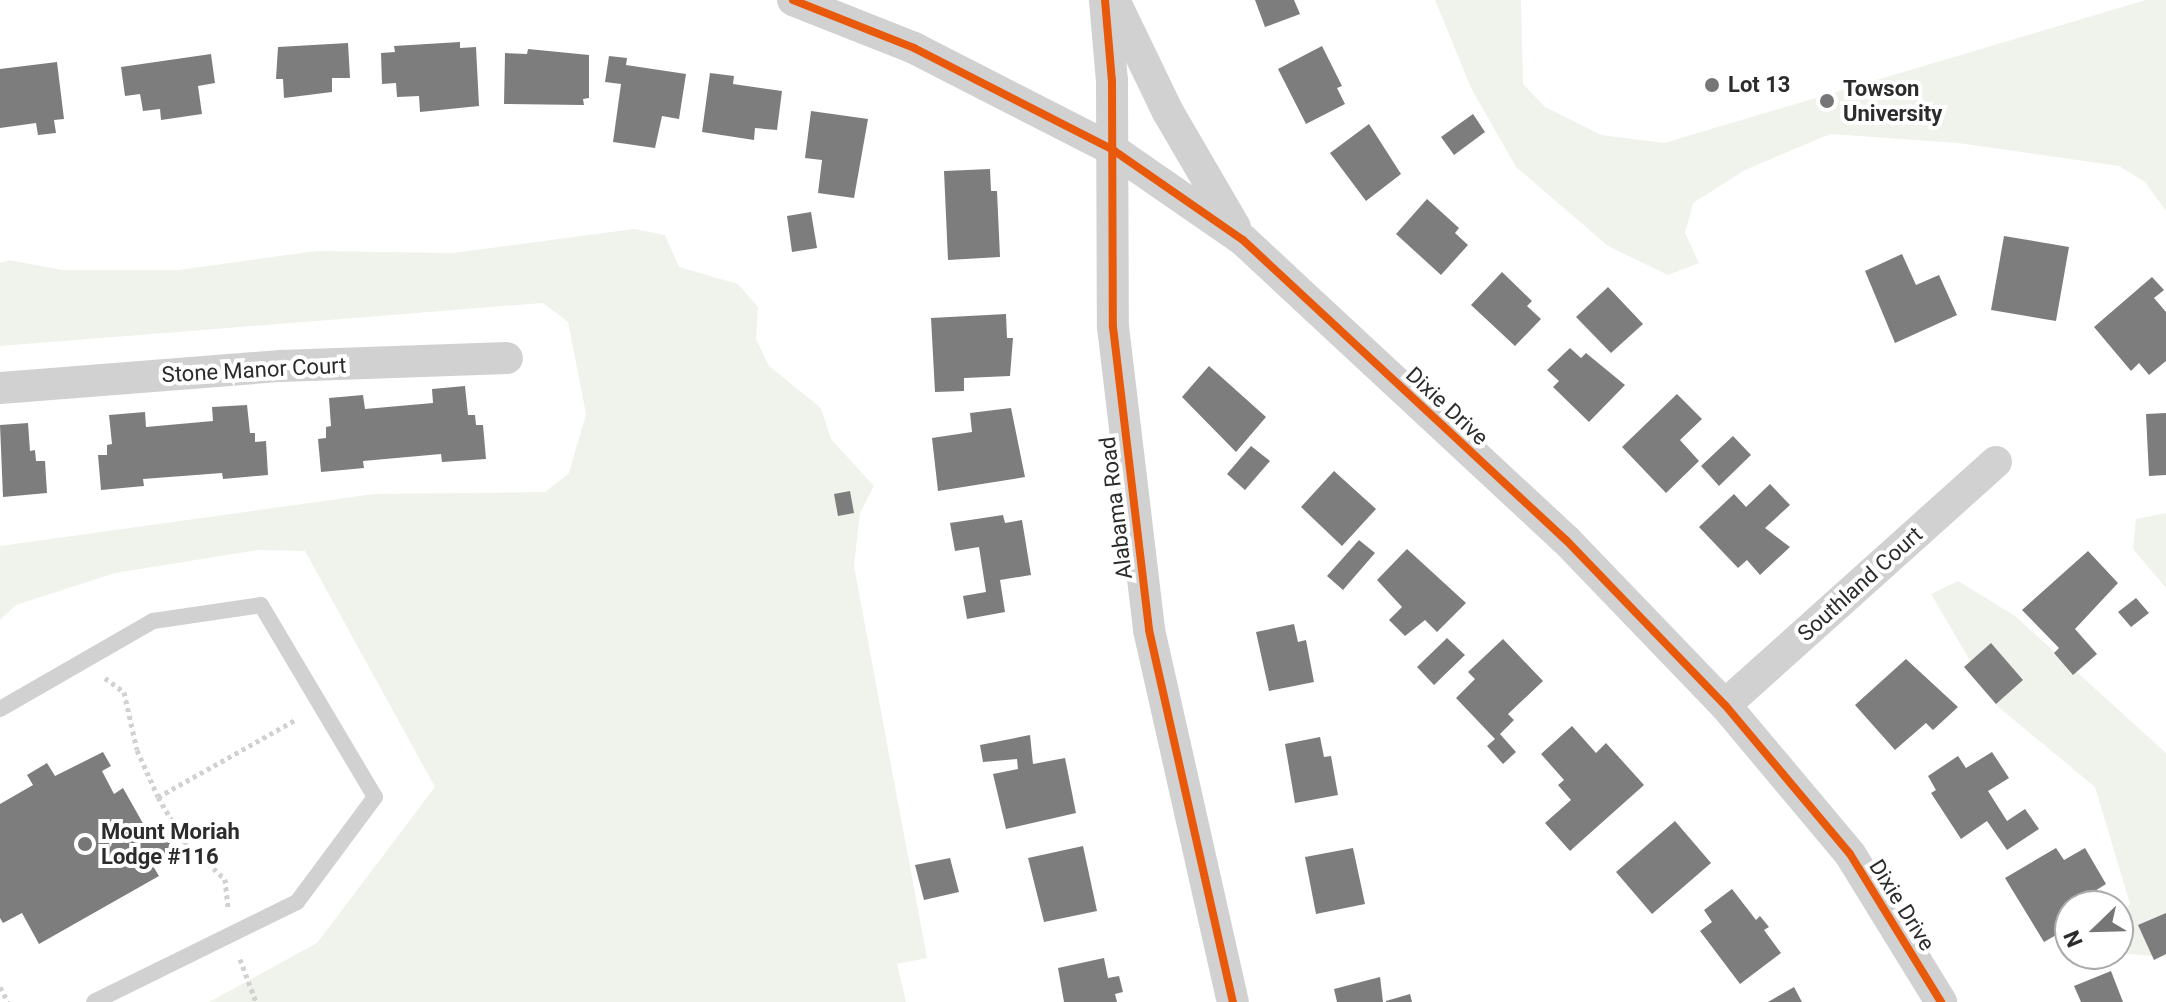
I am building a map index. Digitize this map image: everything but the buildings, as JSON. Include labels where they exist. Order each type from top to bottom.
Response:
[{"type":"street","name":"Dixie Drive","points":[[793,0],[914,48],[1113,150],[1243,240],[1566,540],[1725,705],[1850,854],[1941,1002]]},
{"type":"street","name":"Alabama Road","points":[[1105,0],[1113,150],[1113,327],[1149,630],[1233,1002]]},
{"type":"street","points":[[1114,0],[1168,112],[1243,240]]},
{"type":"street","name":"Stone Manor Court","points":[[0,388],[281,366],[507,358]]},
{"type":"street","name":"Southland Court","points":[[1725,705],[1996,462]]},
{"type":"lane","points":[[0,709],[153,621],[261,605],[375,797],[297,902],[94,1002]]},
{"type":"path","points":[[81,662],[124,692],[137,750],[158,797],[184,841],[225,879],[232,935],[256,1002]]},
{"type":"path","points":[[158,797],[321,705]]},
{"type":"path","points":[[0,987],[8,1002]]},
{"type":"shaded area","points":[[1435,0],[1521,0],[1523,84],[1545,107],[1601,135],[1664,143],[2146,0],[2166,0],[2166,211],[2145,182],[2119,166],[1958,143],[1830,134],[1745,170],[1693,203],[1685,233],[1699,263],[1668,275],[1608,246],[1516,167],[1471,88]]},
{"type":"shaded area","points":[[634,229],[665,235],[679,267],[738,284],[758,307],[756,339],[769,366],[821,408],[831,439],[874,486],[860,513],[854,566],[927,958],[897,964],[906,1002],[209,1002],[317,943],[435,787],[305,551],[258,550],[115,573],[16,605],[0,620],[0,546],[374,494],[545,492],[569,473],[586,414],[568,322],[543,303],[0,346],[0,263],[9,260],[62,270],[179,270],[316,251],[453,253]]},
{"type":"shaded area","points":[[2166,513],[2166,588],[2133,549],[2136,519]]},
{"type":"shaded area","points":[[1958,581],[2015,616],[2166,753],[2166,957],[2134,954],[2134,890],[2126,890],[2095,787],[1996,705],[1931,594]]},
{"type":"cycle path","points":[[793,0],[914,48],[1113,150],[1243,240],[1566,540],[1725,705],[1850,854],[1941,1002]]},
{"type":"cycle path","points":[[1105,0],[1112,81],[1113,327],[1149,630],[1233,1002]]},
{"type":"place","name":"Lot 13","points":[[1712,85]]},
{"type":"place","name":"Towson University","points":[[1827,101]]},
{"type":"place","name":"Mount Moriah Lodge #116","points":[[85,844]]}]
